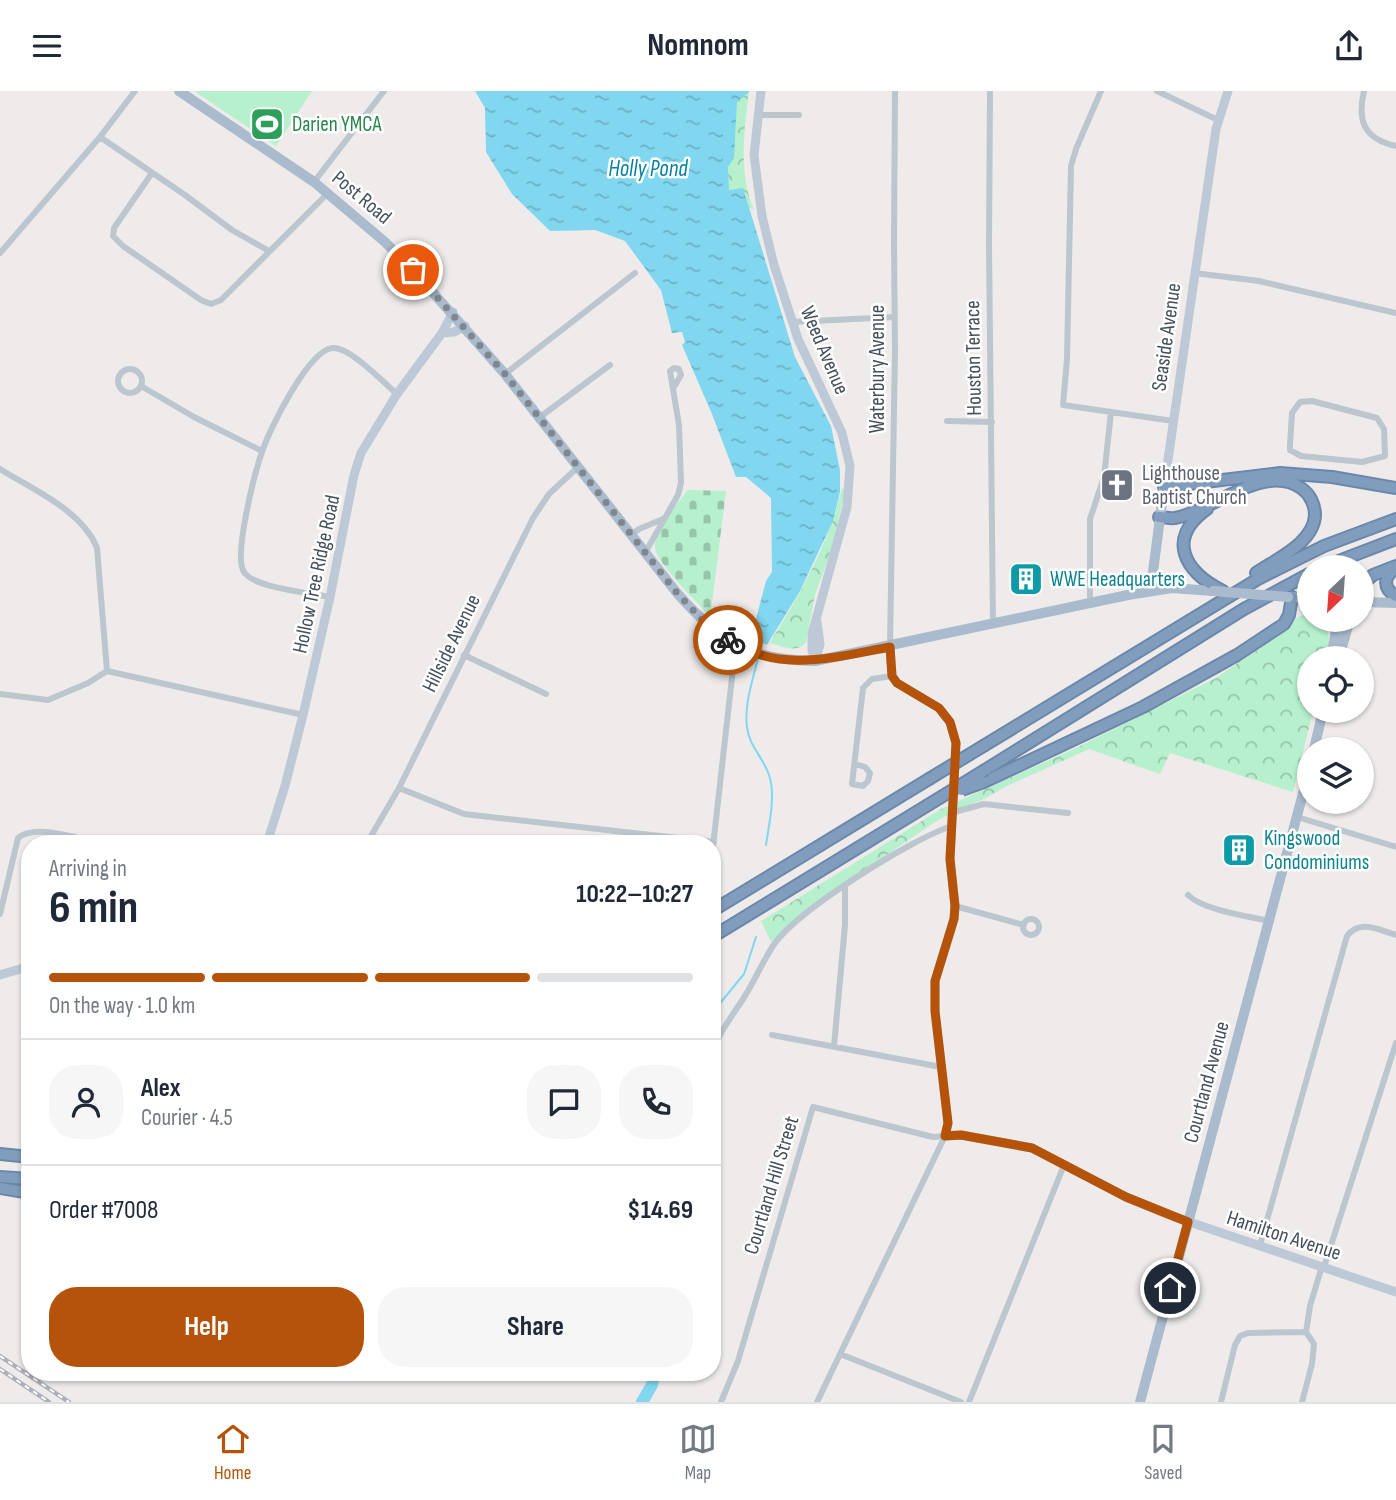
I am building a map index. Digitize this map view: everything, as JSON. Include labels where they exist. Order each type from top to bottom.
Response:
[{"type":"highway","points":[[1164,487],[1280,473],[1318,475],[1396,488]]},
{"type":"highway","points":[[1143,648],[1304,540],[1314,522],[1315,509],[1306,491],[1293,483],[1270,482],[1250,486],[1177,518],[1159,517]]},
{"type":"highway","points":[[1218,591],[1193,570],[1185,556],[1184,545],[1188,528],[1194,520],[1230,495]]},
{"type":"highway","points":[[721,906],[1280,567],[1347,536],[1396,519]]},
{"type":"highway","points":[[1354,555],[1396,539]]},
{"type":"highway","points":[[1374,575],[1396,567]]},
{"type":"highway","points":[[1396,567],[1385,581],[1388,589],[1396,596]]},
{"type":"highway","points":[[984,776],[1223,622],[1297,580]]},
{"type":"highway","points":[[721,931],[941,797],[1134,712],[1237,656],[1284,624],[1289,615],[1292,597]]},
{"type":"highway","points":[[0,1154],[21,1156]]},
{"type":"highway","points":[[0,1177],[21,1178]]},
{"type":"highway","points":[[0,1188],[21,1192]]},
{"type":"main road","name":"Post Road","points":[[178,91],[314,182],[385,241],[453,312],[505,374],[697,615],[718,634],[743,648],[766,656],[815,661],[1172,589],[1297,597]]},
{"type":"main road","name":"Seaside Avenue","points":[[1154,591],[1153,572],[1164,487]]},
{"type":"main road","points":[[1292,597],[1297,599]]},
{"type":"main road","points":[[1374,602],[1396,603]]},
{"type":"main road","name":"Courtland Avenue","points":[[1140,1402],[1298,814]]},
{"type":"street","points":[[0,253],[100,137],[135,91]]},
{"type":"street","points":[[314,182],[384,91]]},
{"type":"street","name":"Weed Avenue","points":[[761,91],[754,155],[758,191],[774,265],[802,350],[842,433],[850,466],[847,507],[812,634],[815,661]]},
{"type":"street","name":"Waterbury Avenue","points":[[890,647],[895,91]]},
{"type":"street","name":"Houston Terrace","points":[[990,91],[993,625]]},
{"type":"street","points":[[1101,91],[1076,149],[1072,166],[1067,359],[1063,405],[1173,421]]},
{"type":"street","points":[[1157,91],[1218,120]]},
{"type":"street","name":"Seaside Avenue","points":[[1164,487],[1218,120],[1228,91]]},
{"type":"street","points":[[1364,91],[1360,114],[1371,134],[1396,146]]},
{"type":"street","points":[[758,115],[799,115]]},
{"type":"street","points":[[100,137],[232,230],[268,251]]},
{"type":"street","points":[[152,173],[114,228],[113,236],[201,300],[212,304],[221,300],[328,193]]},
{"type":"street","points":[[505,374],[635,273]]},
{"type":"street","points":[[1194,273],[1259,281],[1396,313]]},
{"type":"street","name":"Hollow Tree Ridge Road","points":[[270,835],[303,715],[357,464],[397,394],[442,333],[453,312]]},
{"type":"street","points":[[792,322],[895,317]]},
{"type":"street","points":[[442,333],[454,332],[464,326]]},
{"type":"street","points":[[330,597],[266,584],[252,579],[242,569],[240,551],[262,451],[282,408],[304,372],[327,348],[334,347],[348,352],[397,394]]},
{"type":"street","points":[[540,417],[610,365]]},
{"type":"street","points":[[141,386],[194,417],[262,451]]},
{"type":"street","points":[[645,553],[652,546],[678,495],[681,483],[674,387]]},
{"type":"street","points":[[1312,401],[1377,418],[1384,429],[1389,455],[1362,462],[1301,457],[1290,450],[1292,413],[1300,402],[1312,401]]},
{"type":"street","points":[[1090,604],[1090,519],[1104,477],[1111,412]]},
{"type":"street","points":[[947,421],[992,422]]},
{"type":"street","name":"Hillside Avenue","points":[[372,835],[399,788],[533,518],[549,494],[578,467]]},
{"type":"street","points":[[0,469],[72,516],[94,540],[97,548],[107,671]]},
{"type":"street","points":[[631,535],[664,518]]},
{"type":"street","points":[[817,1402],[945,1136],[948,1123],[935,1011],[935,981],[954,919],[950,859],[956,743],[950,722],[939,708],[902,688],[892,676],[890,647]]},
{"type":"street","points":[[715,835],[734,660],[743,648]]},
{"type":"street","points":[[464,655],[546,694]]},
{"type":"street","points":[[0,694],[48,699],[88,683],[107,671],[303,715]]},
{"type":"street","points":[[855,764],[864,685],[872,679],[892,676]]},
{"type":"street","points":[[399,788],[464,814],[652,835]]},
{"type":"street","points":[[954,813],[984,804],[1068,813]]},
{"type":"street","points":[[1297,817],[1396,847]]},
{"type":"street","points":[[721,1035],[775,944],[789,928],[845,885],[934,832],[952,826]]},
{"type":"street","points":[[22,835],[39,831],[59,835]]},
{"type":"street","points":[[0,913],[18,838],[21,836]]},
{"type":"street","points":[[834,1046],[845,925],[845,885]]},
{"type":"street","points":[[1188,895],[1209,906],[1269,921]]},
{"type":"street","points":[[955,906],[1024,925]]},
{"type":"street","points":[[1260,1245],[1347,936],[1356,927],[1366,926],[1396,935]]},
{"type":"street","points":[[0,975],[21,969]]},
{"type":"street","points":[[772,1035],[941,1067]]},
{"type":"street","points":[[1302,1402],[1314,1344],[1306,1332],[1310,1305],[1396,1043]]},
{"type":"street","name":"Courtland Hill Street","points":[[721,1402],[737,1361],[813,1108],[933,1137],[945,1136]]},
{"type":"street","name":"Hamilton Avenue","points":[[945,1136],[961,1135],[1026,1147],[1126,1197],[1188,1222],[1396,1292]]},
{"type":"street","points":[[969,1402],[1065,1165]]},
{"type":"street","points":[[1221,1402],[1235,1345],[1240,1336],[1248,1333],[1306,1332]]},
{"type":"street","points":[[840,1354],[961,1402]]},
{"type":"green space","name":"Darien YMCA","points":[[194,91],[312,91],[276,146]]},
{"type":"green space","points":[[749,91],[744,167],[754,210],[733,201],[718,164],[726,111]]},
{"type":"green space","points":[[842,488],[846,490],[830,553],[815,595],[806,642],[798,648],[770,643],[803,587],[821,549]]},
{"type":"green space","points":[[688,490],[726,491],[711,611],[706,612],[668,570],[655,547],[662,524]]},
{"type":"green space","points":[[1297,618],[1297,632],[1328,634],[1328,646],[1297,646],[1297,723],[1310,723],[1307,737],[1297,737],[1297,776],[1293,792],[1170,753],[1160,774],[1089,749],[935,822],[807,909],[771,942],[761,921],[941,809],[1074,749],[1216,678],[1281,634]]},
{"type":"water","name":"Holly Pond","points":[[475,91],[750,91],[737,102],[734,158],[728,167],[729,190],[743,188],[795,357],[831,426],[840,470],[840,492],[833,521],[800,591],[767,645],[751,638],[766,581],[772,572],[771,498],[746,477],[736,477],[682,345],[685,342],[682,332],[672,333],[661,290],[625,241],[595,230],[550,231],[512,194],[486,152],[485,108]]},
{"type":"waterway","points":[[758,658],[746,718],[750,740],[771,783],[771,810],[766,845]]},
{"type":"waterway","points":[[721,1002],[744,974],[756,937]]},
{"type":"waterway","points":[[642,1402],[653,1381]]},
{"type":"railway","points":[[0,1356],[21,1370]]},
{"type":"railway","points":[[0,1369],[49,1402]]},
{"type":"railway","points":[[38,1381],[69,1402]]},
{"type":"way so far","points":[[413,270],[453,312],[505,374],[677,593],[709,627],[728,640]]},
{"type":"place","name":"Darien YMCA","points":[[267,124]]},
{"type":"place","name":"Lighthouse Baptist Church","points":[[1117,485]]},
{"type":"place","name":"WWE Headquarters","points":[[1026,579]]},
{"type":"place","name":"Kingswood Condominiums","points":[[1239,850]]},
{"type":"route","points":[[728,640],[766,656],[796,661],[815,661],[890,647],[892,676],[897,683],[945,714],[956,743],[950,859],[954,919],[935,981],[935,1011],[948,1123],[945,1136],[961,1135],[1032,1148],[1126,1197],[1188,1222],[1170,1288]]}]
